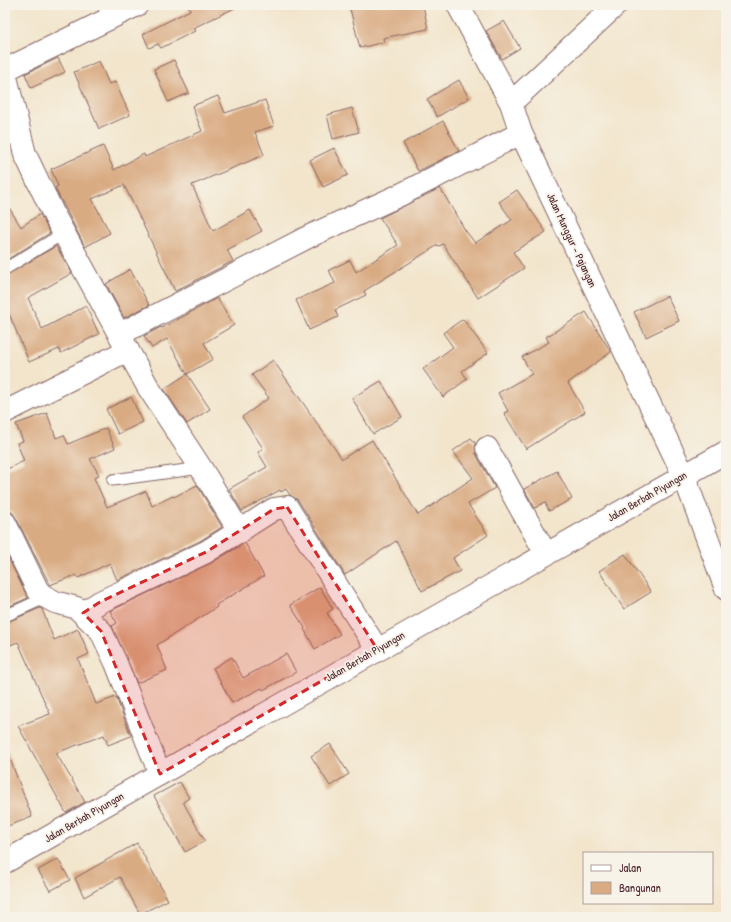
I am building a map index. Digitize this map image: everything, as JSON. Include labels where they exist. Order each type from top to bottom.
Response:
[{"type":"street","points":[[137,5],[106,12],[5,72],[13,137],[25,154],[64,232],[148,387],[201,468],[240,532]]},
{"type":"street","name":"Jalan Munggur - Pajangan","points":[[458,5],[511,103],[521,133],[684,476],[726,589]]},
{"type":"street","points":[[511,103],[616,5]]},
{"type":"street","points":[[5,412],[310,236],[400,195],[521,133]]},
{"type":"street","points":[[487,448],[546,554]]},
{"type":"street","name":"Jalan Berbah Piyungan","points":[[5,862],[377,649],[726,452]]},
{"type":"street","points":[[83,613],[105,600],[206,552],[240,532],[274,509],[287,507],[377,649]]},
{"type":"street","points":[[5,524],[37,590],[55,602],[77,608],[101,630],[116,663],[160,774]]},
{"type":"lane","points":[[5,268],[64,232]]},
{"type":"lane","points":[[113,480],[201,468]]},
{"type":"lane","points":[[5,616],[47,598]]},
{"type":"highlighted area","points":[[287,507],[377,649],[160,774],[101,631],[83,613],[100,602],[206,552],[274,509]]},
{"type":"building","points":[[188,5],[241,5],[193,28],[195,31],[161,48],[158,44],[149,48],[143,34],[190,10]]},
{"type":"building","points":[[349,5],[423,5],[428,29],[383,38],[384,42],[360,48]]},
{"type":"building","points":[[504,21],[520,48],[502,59],[486,31]]},
{"type":"building","points":[[58,58],[65,72],[31,88],[25,74]]},
{"type":"building","points":[[174,60],[189,93],[168,102],[154,69]]},
{"type":"building","points":[[99,61],[109,84],[115,82],[130,115],[99,129],[74,72]]},
{"type":"building","points":[[459,80],[469,98],[437,117],[427,99]]},
{"type":"building","points":[[218,96],[225,113],[265,100],[274,126],[255,132],[264,155],[192,185],[213,231],[250,210],[262,231],[227,250],[233,261],[175,291],[124,185],[92,199],[110,233],[85,247],[55,188],[58,186],[51,169],[103,146],[114,170],[144,154],[145,157],[202,131],[192,106]]},
{"type":"building","points":[[352,108],[359,132],[333,139],[327,115]]},
{"type":"building","points":[[443,121],[459,151],[418,171],[403,143]]},
{"type":"building","points":[[334,148],[348,175],[323,187],[310,160]]},
{"type":"building","points":[[440,188],[465,230],[475,243],[512,220],[499,202],[517,190],[546,232],[513,252],[524,268],[478,298],[443,244],[438,245],[364,291],[366,295],[335,310],[338,317],[309,330],[296,300],[335,283],[329,270],[350,260],[356,272],[398,245],[380,218]]},
{"type":"building","points":[[5,201],[21,227],[40,214],[50,233],[5,261]]},
{"type":"building","points":[[56,246],[72,273],[28,298],[42,329],[86,306],[99,334],[61,353],[59,349],[29,362],[5,304],[5,276]]},
{"type":"building","points":[[130,269],[149,305],[124,318],[106,284]]},
{"type":"building","points":[[667,296],[679,321],[646,337],[634,312]]},
{"type":"building","points":[[217,298],[234,325],[204,343],[213,359],[187,374],[167,339],[152,348],[144,336],[161,327],[162,328]]},
{"type":"building","points":[[586,312],[611,352],[568,383],[585,412],[526,449],[504,413],[508,411],[498,393],[532,374],[522,357],[549,342],[546,337]]},
{"type":"building","points":[[463,319],[488,353],[462,371],[467,379],[443,397],[423,369],[453,347],[443,333]]},
{"type":"building","points":[[273,360],[342,459],[372,440],[418,515],[473,478],[453,451],[471,438],[476,444],[476,454],[495,488],[468,504],[488,535],[453,558],[460,571],[422,591],[396,541],[345,575],[298,500],[290,495],[286,489],[281,492],[280,490],[242,511],[229,489],[267,467],[258,452],[263,448],[242,417],[269,398],[252,375]]},
{"type":"building","points":[[187,374],[210,409],[187,424],[164,389]]},
{"type":"building","points":[[381,381],[402,417],[373,434],[352,398]]},
{"type":"building","points":[[131,397],[143,422],[118,434],[106,409]]},
{"type":"building","points":[[47,413],[56,438],[64,435],[68,444],[106,428],[115,448],[90,459],[99,475],[94,478],[107,507],[146,491],[152,506],[197,485],[222,527],[200,541],[117,580],[110,563],[78,578],[76,575],[50,585],[16,518],[12,512],[5,511],[5,470],[24,461],[17,443],[23,441],[16,424]]},
{"type":"building","points":[[557,471],[572,499],[549,511],[545,502],[535,508],[524,489]]},
{"type":"building","points":[[245,543],[264,576],[216,605],[217,607],[157,645],[167,670],[137,683],[112,626],[117,623],[110,611],[211,563]]},
{"type":"building","points":[[5,552],[28,598],[5,608]]},
{"type":"building","points":[[625,554],[651,592],[624,609],[599,571]]},
{"type":"building","points":[[320,587],[333,609],[327,613],[340,634],[315,649],[304,629],[305,628],[290,605]]},
{"type":"building","points":[[40,608],[42,609],[54,640],[78,629],[89,654],[78,659],[96,704],[116,697],[131,736],[108,745],[104,735],[56,753],[85,802],[66,813],[18,726],[50,714],[18,642],[5,647],[5,623]]},
{"type":"building","points":[[286,654],[296,672],[263,690],[262,688],[232,703],[213,668],[232,657],[243,678]]},
{"type":"building","points":[[330,744],[349,774],[330,786],[311,756]]},
{"type":"building","points":[[5,751],[7,751],[32,817],[5,827]]},
{"type":"building","points":[[180,782],[189,798],[183,802],[205,841],[185,852],[154,796]]},
{"type":"building","points":[[137,843],[168,900],[140,914],[120,877],[84,897],[75,878]]},
{"type":"building","points":[[58,859],[70,880],[50,891],[38,870]]}]
